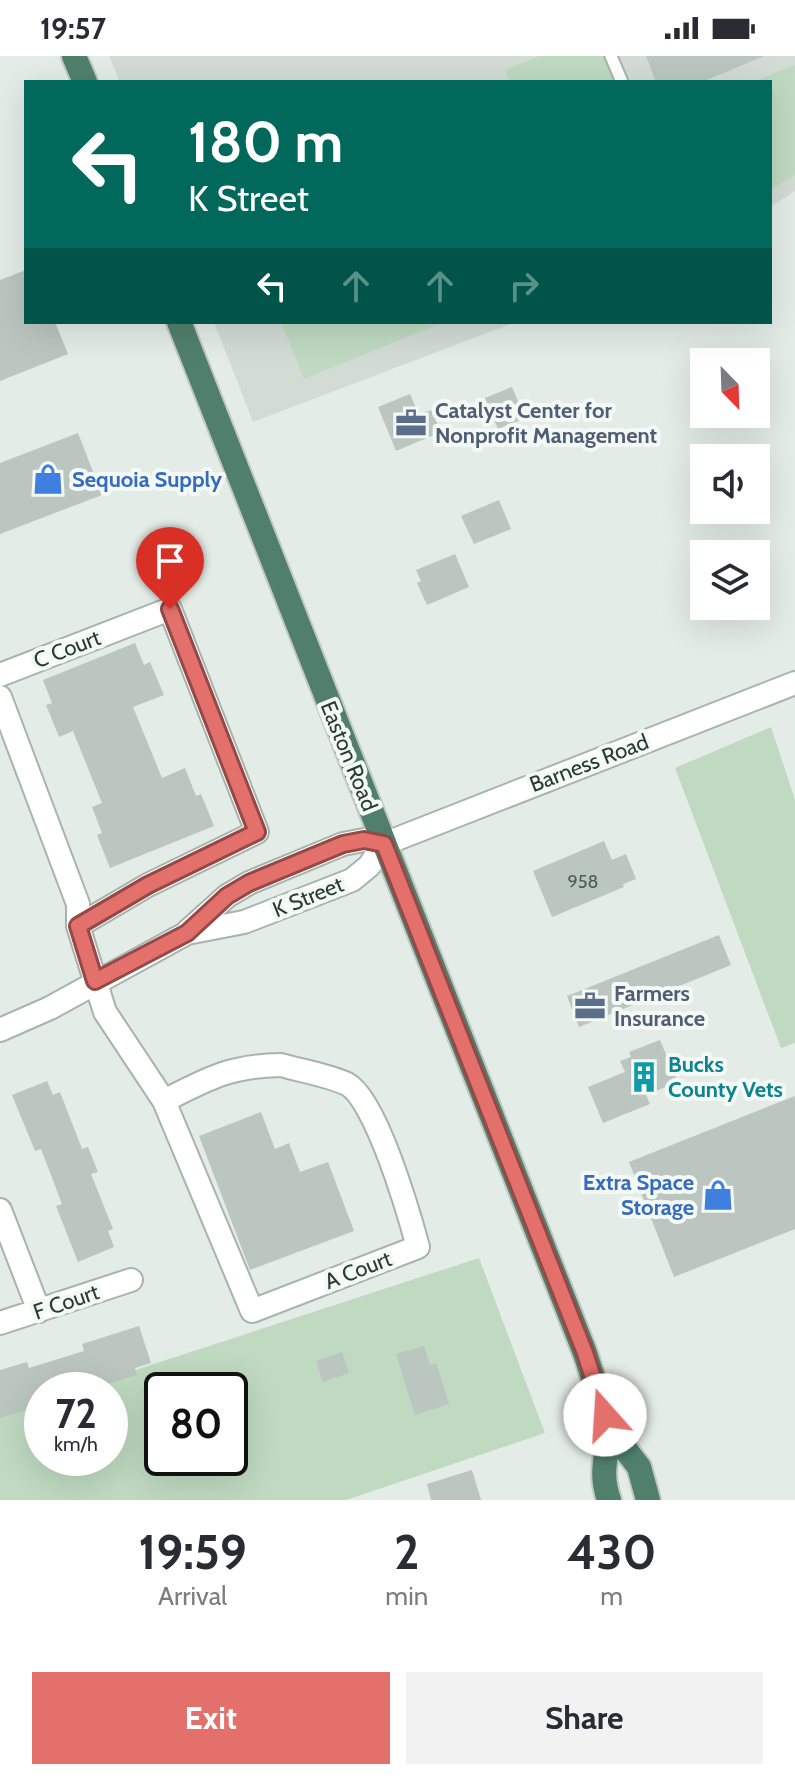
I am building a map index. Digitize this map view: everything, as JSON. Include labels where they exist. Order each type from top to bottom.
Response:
[{"type":"highway","points":[[74,56],[84,80]]},
{"type":"highway","name":"Easton Road","points":[[180,324],[585,1353],[605,1415],[615,1436],[639,1467],[648,1500]]},
{"type":"highway","name":"Easton Road","points":[[605,1415],[608,1435],[602,1479],[609,1500]]},
{"type":"street","name":"C Court","points":[[0,675],[170,609],[257,832],[148,885],[78,926]]},
{"type":"street","name":"Barness Road","points":[[384,844],[795,683]]},
{"type":"street","points":[[0,697],[78,904],[78,926],[95,981]]},
{"type":"street","name":"K Street","points":[[0,1030],[50,1008],[187,933],[227,896],[249,883],[343,844],[364,840],[384,844],[369,866],[352,880],[244,922],[187,933]]},
{"type":"street","name":"A Court","points":[[95,981],[105,1012],[164,1101],[252,1311],[418,1247],[390,1160],[370,1113],[349,1085],[281,1065],[244,1066],[205,1080],[164,1101]]},
{"type":"street","points":[[0,1210],[39,1311]]},
{"type":"street","name":"F Court","points":[[0,1323],[131,1280]]},
{"type":"lane","points":[[611,56],[621,80]]},
{"type":"shaded area","points":[[109,56],[795,56],[795,191],[772,206],[772,80],[119,80]]},
{"type":"shaded area","points":[[215,324],[511,324],[253,422]]},
{"type":"green space","points":[[539,56],[604,56],[614,80],[509,80],[505,70]]},
{"type":"green space","points":[[795,65],[795,175],[772,189],[772,80],[758,80]]},
{"type":"green space","points":[[282,324],[438,324],[304,379]]},
{"type":"green space","points":[[771,727],[795,800],[795,1043],[781,1048],[675,768]]},
{"type":"green space","points":[[479,1258],[545,1433],[346,1500],[0,1500],[0,1414],[24,1406],[24,1476],[128,1476],[128,1372]]},
{"type":"building","points":[[646,56],[764,56],[707,80],[655,80]]},
{"type":"building","points":[[24,271],[24,324],[56,324],[68,354],[0,381],[0,280]]},
{"type":"building","points":[[512,387],[525,418],[498,429],[485,398]]},
{"type":"building","name":"Catalyst Center for Nonprofit Management","points":[[410,394],[419,415],[431,410],[441,432],[396,451],[378,407]]},
{"type":"building","name":"Sequoia Supply","points":[[78,433],[102,495],[0,534],[0,463]]},
{"type":"building","points":[[499,500],[511,529],[474,544],[461,516]]},
{"type":"building","points":[[455,554],[469,587],[427,605],[417,583],[421,581],[416,570]]},
{"type":"building","points":[[135,643],[144,665],[150,662],[164,695],[133,707],[162,778],[185,768],[196,796],[201,794],[214,826],[110,868],[97,835],[102,833],[92,807],[102,803],[73,731],[59,737],[46,705],[52,703],[43,680]]},
{"type":"building","points":[[604,841],[612,860],[626,854],[636,879],[552,917],[533,871]]},
{"type":"building","points":[[719,935],[731,965],[579,1027],[567,996]]},
{"type":"building","name":"Bucks County Vets","points":[[660,1040],[678,1082],[646,1095],[650,1104],[603,1123],[588,1087],[625,1072],[620,1061],[631,1057],[629,1052]]},
{"type":"building","points":[[47,1081],[53,1095],[60,1092],[82,1149],[88,1147],[98,1172],[91,1174],[113,1229],[108,1231],[114,1247],[78,1262],[56,1206],[62,1204],[41,1149],[35,1151],[12,1095]]},
{"type":"building","name":"Extra Space Storage","points":[[795,1096],[795,1229],[674,1277],[629,1162]]},
{"type":"building","points":[[261,1112],[275,1149],[289,1143],[300,1172],[328,1162],[354,1231],[250,1270],[199,1136]]},
{"type":"building","points":[[139,1326],[151,1363],[135,1368],[137,1375],[128,1378],[128,1372],[24,1372],[24,1411],[0,1418],[0,1370],[27,1362],[29,1368],[84,1351],[82,1344]]},
{"type":"building","points":[[424,1346],[430,1365],[436,1363],[449,1404],[415,1415],[396,1354]]},
{"type":"building","points":[[342,1352],[349,1373],[323,1382],[316,1361]]},
{"type":"building","points":[[472,1470],[481,1500],[431,1500],[427,1484]]},
{"type":"place","name":"Catalyst Center for Nonprofit Management","points":[[411,423]]},
{"type":"place","name":"Sequoia Supply","points":[[48,479]]},
{"type":"place","name":"Farmers Insurance","points":[[590,1006]]},
{"type":"place","name":"Bucks County Vets","points":[[644,1077]]},
{"type":"place","name":"Extra Space Storage","points":[[718,1195]]},
{"type":"route","points":[[170,609],[257,832],[148,885],[78,926],[95,981],[187,933],[227,896],[249,883],[343,844],[364,840],[384,844],[585,1353],[605,1415]]}]
